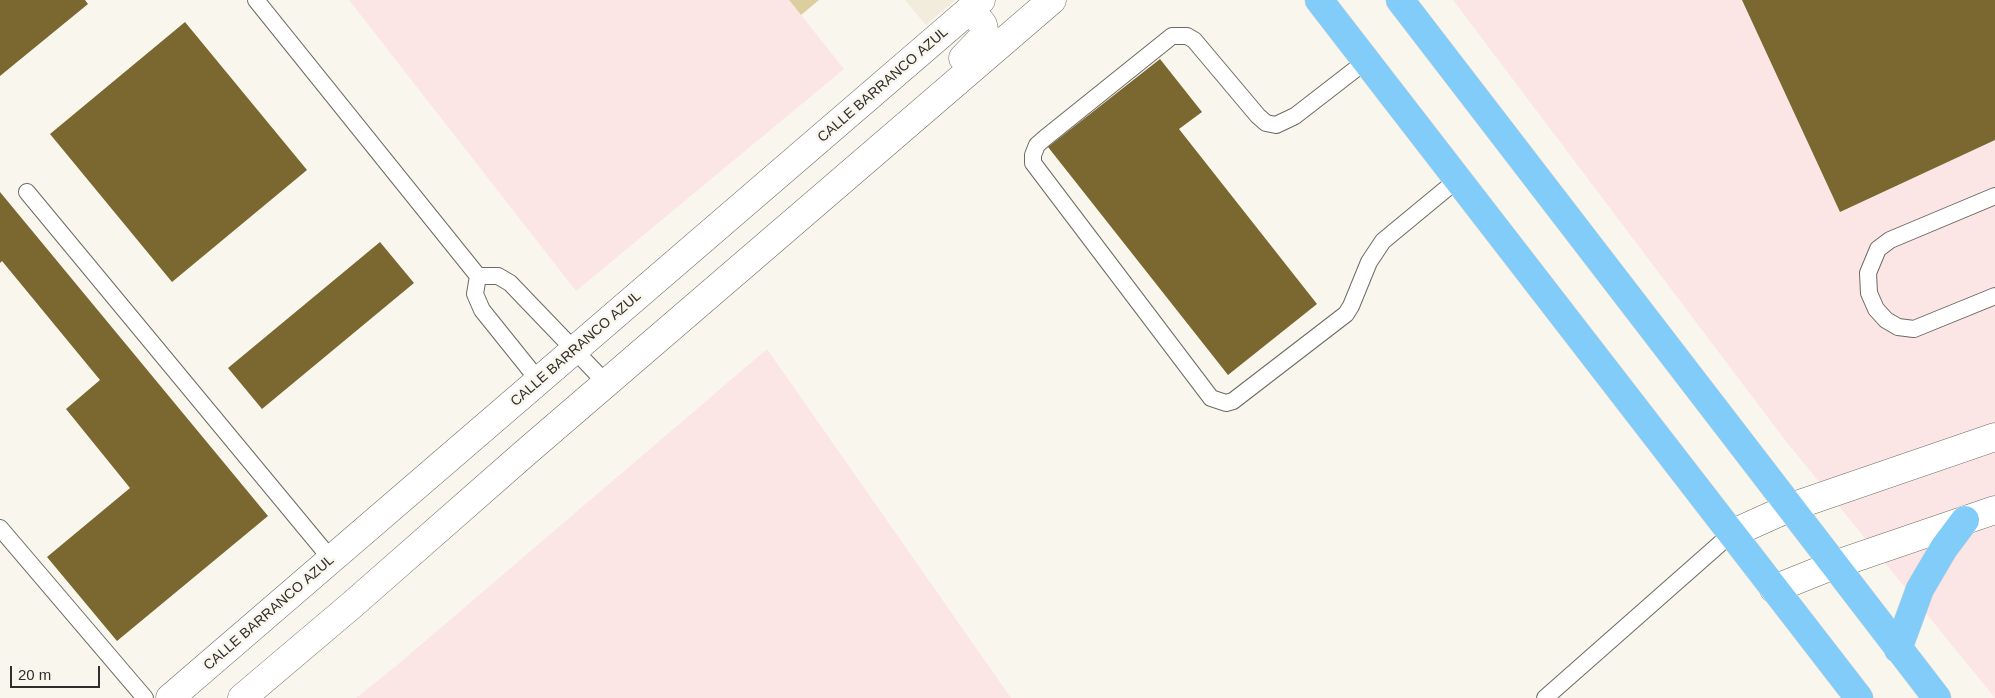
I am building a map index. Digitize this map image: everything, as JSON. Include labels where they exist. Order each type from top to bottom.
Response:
[{"type":"main road","points":[[242,698],[354,604],[606,383],[1052,0]]},
{"type":"main road","points":[[1319,0],[1859,698]]},
{"type":"main road","points":[[1400,0],[1791,507],[1898,650],[1937,698]]},
{"type":"main road","points":[[918,115],[916,105],[921,97],[985,36],[976,5]]},
{"type":"main road","name":"CALLE BARRANCO AZUL","points":[[170,698],[976,5]]},
{"type":"main road","points":[[1731,534],[1791,507],[1995,437]]},
{"type":"main road","points":[[1774,588],[1834,565],[1995,510]]},
{"type":"main road","points":[[1898,650],[1920,589],[1944,548],[1965,520]]},
{"type":"lane","points":[[256,0],[478,276],[475,294],[482,310],[538,381]]},
{"type":"lane","points":[[1366,61],[1295,116],[1276,125],[1266,123],[1258,116],[1194,40],[1187,36],[1172,36],[1037,145],[1033,155],[1033,163],[1211,398],[1226,403],[1233,401],[1346,314],[1369,262],[1383,240],[1458,179]]},
{"type":"lane","points":[[27,192],[331,559]]},
{"type":"lane","points":[[1995,196],[1890,240],[1878,249],[1868,273],[1869,293],[1876,309],[1886,320],[1898,327],[1914,329],[1995,296]]},
{"type":"lane","points":[[478,276],[498,276],[510,283],[606,383]]},
{"type":"lane","points":[[0,528],[145,698]]},
{"type":"lane","points":[[1545,698],[1731,534]]},
{"type":"shaded area","points":[[349,0],[789,0],[844,69],[576,291]]},
{"type":"shaded area","points":[[789,0],[819,0],[801,15]]},
{"type":"shaded area","points":[[905,0],[955,0],[926,25]]},
{"type":"shaded area","points":[[1453,0],[1995,0],[1995,698],[1785,440]]},
{"type":"shaded area","points":[[767,349],[1011,698],[356,698],[396,666]]},
{"type":"building","points":[[0,0],[85,0],[88,4],[0,76]]},
{"type":"building","points":[[1742,0],[1995,0],[1995,140],[1840,212]]},
{"type":"building","points":[[185,22],[307,170],[172,282],[50,134]]},
{"type":"building","points":[[1160,59],[1202,112],[1179,129],[1317,304],[1228,375],[1048,147]]},
{"type":"building","points":[[0,192],[268,516],[117,641],[47,557],[130,488],[66,409],[100,380],[2,261],[0,263]]},
{"type":"building","points":[[380,242],[414,283],[262,409],[228,368]]}]
